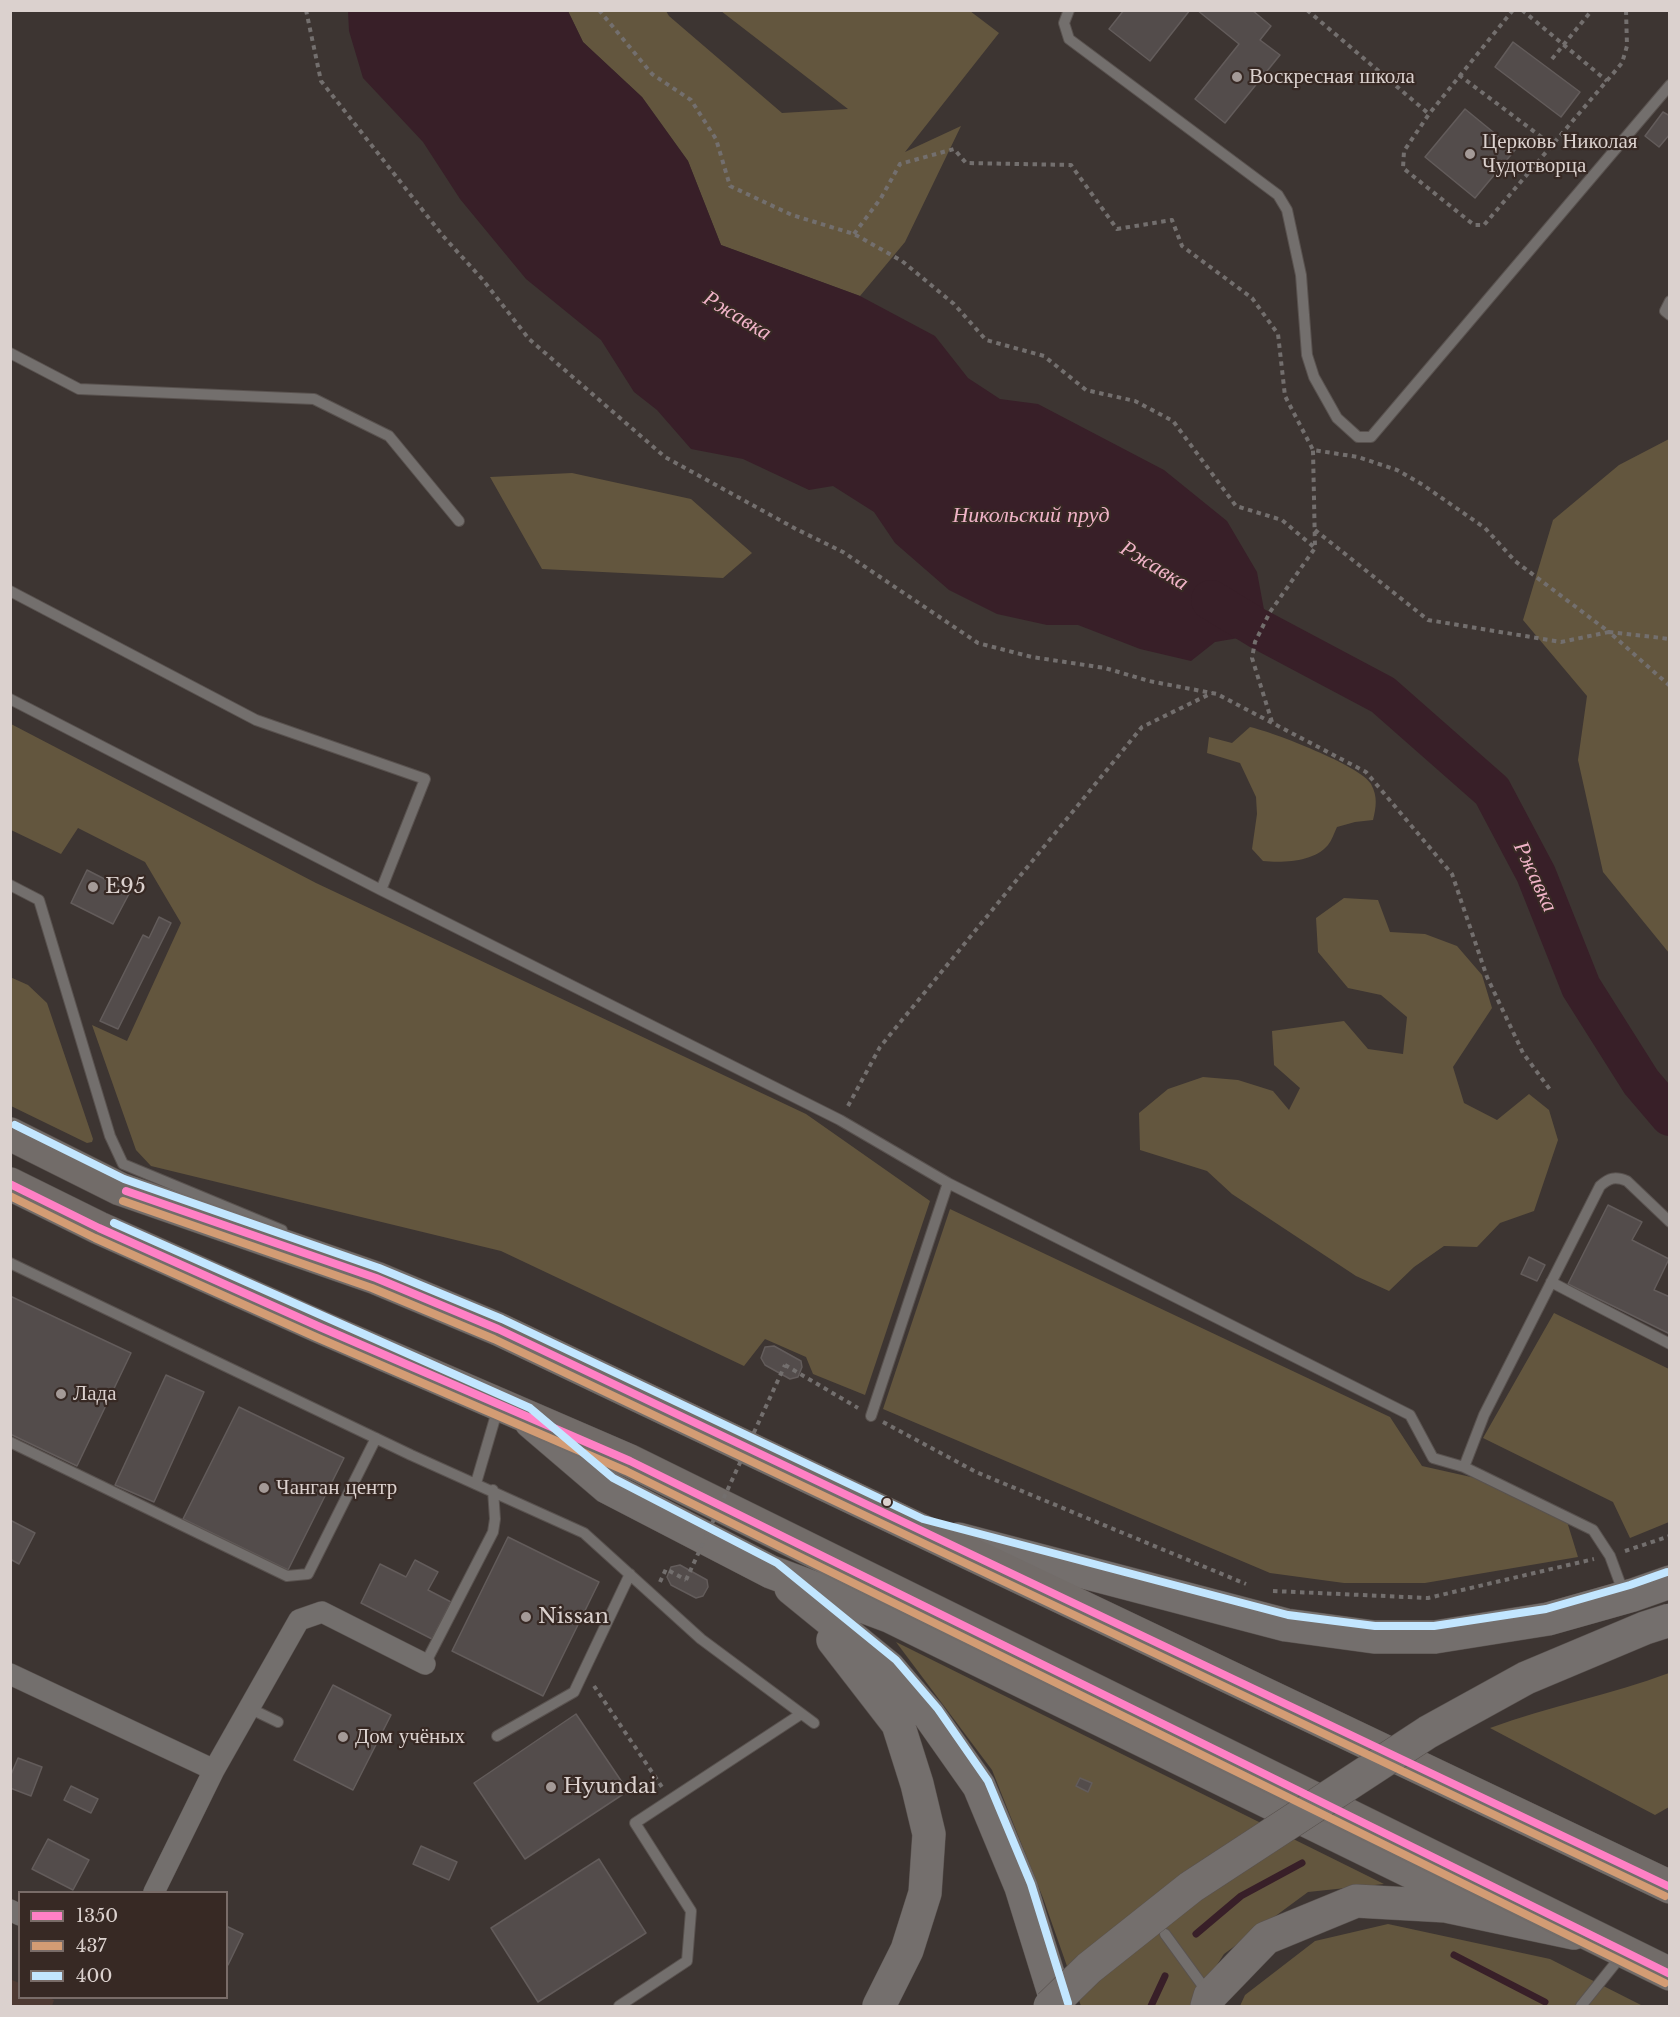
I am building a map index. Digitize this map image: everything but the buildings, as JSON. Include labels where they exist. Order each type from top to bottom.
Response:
[{"type":"highway","points":[[10,1134],[120,1189],[376,1278],[498,1329],[1669,1887]]},
{"type":"highway","points":[[10,1184],[120,1237],[641,1466],[1670,1974]]},
{"type":"main road","points":[[512,1411],[607,1487],[771,1572],[889,1616],[1503,1917]]},
{"type":"main road","points":[[919,1529],[1286,1625],[1374,1637],[1435,1637],[1548,1619],[1625,1598],[1670,1582]]},
{"type":"main road","points":[[771,1572],[843,1652],[898,1724],[917,1784],[929,1834],[925,1893],[907,1950],[879,2007]]},
{"type":"main road","points":[[771,1572],[888,1668],[929,1714],[979,1786],[1022,1887],[1058,2007]]},
{"type":"main road","points":[[1050,2007],[1089,1968],[1191,1887],[1428,1732],[1526,1678],[1645,1628],[1670,1620]]},
{"type":"main road","points":[[1209,2001],[1266,1938],[1356,1901],[1446,1906],[1503,1917],[1610,1945]]},
{"type":"street","points":[[155,1891],[214,1770],[299,1620],[322,1612],[425,1664]]},
{"type":"street","points":[[10,1674],[214,1770]]},
{"type":"lane","points":[[1069,10],[1064,23],[1069,39],[1278,195],[1287,210],[1301,275],[1307,355],[1314,377],[1337,417],[1358,437],[1371,437],[1670,85]]},
{"type":"lane","points":[[1670,301],[1665,311],[1670,315]]},
{"type":"lane","points":[[10,353],[79,389],[314,399],[389,436],[459,520]]},
{"type":"lane","points":[[10,591],[256,720],[424,779],[381,890]]},
{"type":"lane","points":[[10,699],[381,890],[840,1120],[948,1183],[1410,1414],[1433,1458],[1464,1467],[1593,1530],[1610,1556],[1625,1598]]},
{"type":"lane","points":[[10,885],[39,900],[110,1136],[123,1164],[270,1223],[376,1278]]},
{"type":"lane","points":[[1464,1467],[1484,1415],[1600,1186],[1608,1179],[1618,1177],[1627,1181],[1670,1222]]},
{"type":"lane","points":[[871,1416],[948,1183]]},
{"type":"lane","points":[[10,1263],[376,1438],[584,1533],[701,1639],[814,1724]]},
{"type":"lane","points":[[1551,1282],[1670,1344]]},
{"type":"lane","points":[[476,1483],[512,1411]]},
{"type":"lane","points":[[10,1442],[288,1576],[308,1574],[376,1438]]},
{"type":"lane","points":[[425,1664],[493,1532],[495,1519],[493,1490]]},
{"type":"lane","points":[[497,1736],[574,1692],[630,1574]]},
{"type":"lane","points":[[249,1708],[278,1722]]},
{"type":"lane","points":[[619,2007],[687,1961],[691,1911],[635,1824],[801,1714]]},
{"type":"lane","points":[[1165,1934],[1209,2001]]},
{"type":"lane","points":[[1581,2007],[1610,1945]]},
{"type":"path","points":[[306,10],[321,81],[443,236],[483,280],[529,339],[665,457],[796,529],[843,552],[978,643],[1032,657],[1105,668],[1149,681],[1212,693],[1366,772],[1452,874],[1487,977],[1523,1053],[1551,1091]]},
{"type":"path","points":[[599,10],[652,74],[691,100],[716,139],[730,186],[792,215],[854,234],[902,261],[954,304],[986,340],[1044,356],[1086,390],[1135,401],[1173,421],[1236,506],[1282,520],[1315,548]]},
{"type":"path","points":[[1307,10],[1429,114]]},
{"type":"path","points":[[1513,10],[1459,75],[1404,151],[1403,168],[1474,225],[1484,225],[1622,63],[1627,46],[1626,10]]},
{"type":"path","points":[[1522,10],[1607,81]]},
{"type":"path","points":[[1552,59],[1592,10]]},
{"type":"path","points":[[1459,75],[1552,145]]},
{"type":"path","points":[[854,234],[881,198],[900,164],[954,149],[966,163],[1071,165],[1117,229],[1172,220],[1182,246],[1252,298],[1278,334],[1285,396],[1313,450],[1315,548],[1270,612],[1255,642],[1252,658],[1272,723]]},
{"type":"path","points":[[1313,450],[1358,457],[1377,463],[1397,470],[1423,485],[1485,528],[1515,561],[1609,632],[1670,686]]},
{"type":"path","points":[[1315,530],[1428,620],[1561,642],[1609,632],[1670,639]]},
{"type":"path","points":[[840,1120],[880,1047],[1142,727],[1212,693]]},
{"type":"path","points":[[669,1571],[686,1580],[784,1365],[871,1416],[976,1472],[1253,1586]]},
{"type":"path","points":[[1264,1591],[1428,1598],[1610,1556],[1670,1536]]},
{"type":"path","points":[[584,1671],[670,1800]]},
{"type":"shaded area","points":[[568,11],[666,11],[782,113],[848,109],[721,11],[970,11],[999,33],[905,152],[961,126],[905,242],[860,296],[721,245],[688,161],[642,97],[583,42]]},
{"type":"shaded area","points":[[1669,439],[1669,953],[1603,872],[1578,760],[1587,696],[1523,620],[1553,520],[1619,465]]},
{"type":"shaded area","points":[[572,473],[691,499],[752,553],[723,578],[542,569],[490,477]]},
{"type":"shaded area","points":[[11,724],[316,883],[806,1114],[930,1201],[865,1395],[813,1374],[806,1357],[765,1339],[744,1366],[501,1251],[151,1166],[136,1150],[92,1025],[127,1041],[181,923],[145,862],[78,828],[61,854],[11,830]]},
{"type":"shaded area","points":[[1250,727],[1277,735],[1334,759],[1364,777],[1371,784],[1375,793],[1376,806],[1373,820],[1337,827],[1328,845],[1322,851],[1307,858],[1280,862],[1263,861],[1252,849],[1257,814],[1256,797],[1240,763],[1207,753],[1209,737],[1232,743]]},
{"type":"shaded area","points":[[1344,898],[1378,900],[1390,932],[1425,934],[1457,946],[1482,975],[1492,1008],[1453,1067],[1464,1103],[1497,1120],[1529,1094],[1549,1110],[1558,1140],[1534,1211],[1500,1223],[1477,1247],[1444,1246],[1414,1267],[1389,1291],[1356,1276],[1232,1194],[1207,1171],[1140,1150],[1139,1113],[1168,1089],[1203,1077],[1238,1080],[1273,1091],[1289,1110],[1300,1088],[1274,1065],[1272,1031],[1344,1021],[1368,1049],[1403,1054],[1407,1017],[1381,995],[1348,988],[1318,952],[1316,918]]},
{"type":"shaded area","points":[[10,977],[28,985],[47,1003],[93,1139],[92,1142],[87,1143],[11,1106]]},
{"type":"shaded area","points":[[950,1209],[1390,1417],[1422,1466],[1511,1486],[1565,1515],[1578,1557],[1425,1583],[1344,1583],[1270,1573],[883,1409]]},
{"type":"shaded area","points":[[1554,1313],[1669,1369],[1669,1522],[1630,1538],[1613,1502],[1483,1438]]},
{"type":"shaded area","points":[[896,1642],[1384,1884],[1308,1892],[1224,1954],[1190,2006],[1081,2006],[1043,1898],[992,1770]]},
{"type":"shaded area","points":[[1669,1673],[1669,1807],[1655,1815],[1490,1728],[1625,1688]]},
{"type":"shaded area","points":[[1388,1924],[1550,1959],[1643,2006],[1240,2006],[1245,1995],[1315,1941]]},
{"type":"shaded area","points":[[10,1979],[18,1983],[18,1999],[54,2000],[52,2006],[11,2006]]},
{"type":"water","name":"Никольский пруд","points":[[348,11],[568,11],[583,42],[642,97],[688,161],[721,245],[860,296],[935,336],[968,378],[1000,399],[1038,404],[1164,470],[1227,521],[1257,572],[1265,615],[1250,636],[1215,642],[1191,661],[1140,649],[1078,625],[1047,625],[997,614],[949,590],[895,543],[874,512],[833,486],[809,490],[743,459],[691,449],[657,410],[634,392],[601,340],[526,279],[460,199],[423,142],[363,78],[349,31]]},
{"type":"waterway","name":"Ржавка","points":[[1211,600],[1257,628],[1383,695],[1492,791],[1536,874],[1581,987],[1641,1082],[1670,1116]]},
{"type":"waterway","points":[[1196,1934],[1241,1896],[1302,1863]]},
{"type":"waterway","points":[[1454,1955],[1545,2002]]},
{"type":"waterway","points":[[1151,2006],[1165,1976]]},
{"type":"transit line","name":"400","points":[[15,1125],[124,1179],[379,1268],[502,1319],[923,1519],[1288,1615],[1375,1626],[1434,1626],[1546,1609],[1667,1572]]},
{"type":"transit line","name":"1350","points":[[10,1184],[99,1228],[320,1327],[630,1461],[1670,1974]]},
{"type":"transit line","name":"1350","points":[[126,1191],[376,1278],[498,1329],[1670,1887]]},
{"type":"transit line","name":"437","points":[[10,1196],[95,1238],[316,1337],[626,1471],[1665,1983]]},
{"type":"transit line","name":"437","points":[[123,1201],[372,1288],[494,1339],[1665,1896]]},
{"type":"transit line","name":"400","points":[[114,1223],[530,1408],[613,1478],[777,1563],[896,1660],[938,1709],[988,1781],[1031,1884],[1068,2003]]},
{"type":"place","name":"Воскресная школа","points":[[1237,77]]},
{"type":"place","name":"Церковь Николая Чудотворца","points":[[1470,154]]},
{"type":"place","name":"E95","points":[[93,887]]},
{"type":"place","name":"Лада","points":[[61,1394]]},
{"type":"place","name":"Чанган центр","points":[[264,1488]]},
{"type":"place","name":"Nissan","points":[[526,1617]]},
{"type":"place","name":"Дом учёных","points":[[343,1737]]},
{"type":"place","name":"Hyundai","points":[[551,1787]]}]
